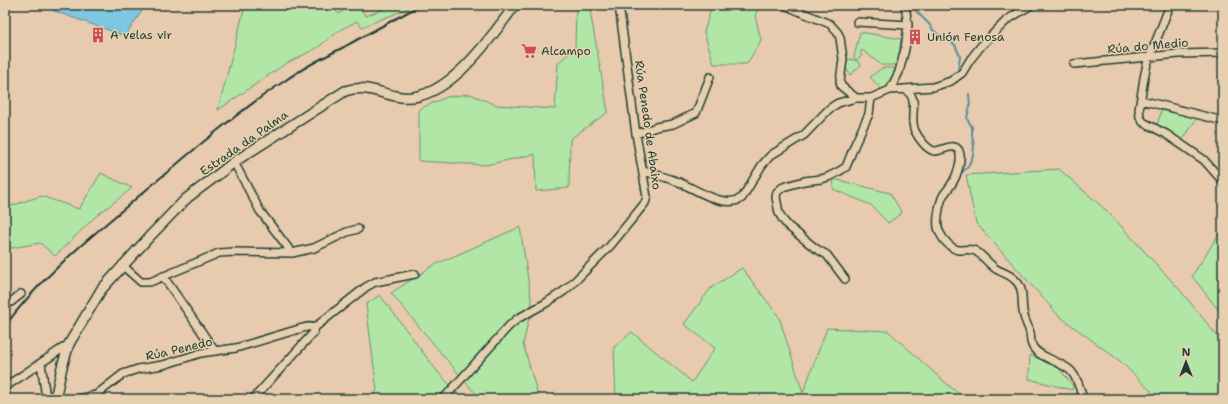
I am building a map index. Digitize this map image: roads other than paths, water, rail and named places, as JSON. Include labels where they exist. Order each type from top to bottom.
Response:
[{"type":"street","name":"Estrada da Palma","points":[[50,398],[69,344],[101,290],[187,198],[234,162],[345,91],[352,88],[367,89],[402,97],[413,97],[434,90],[454,77],[468,64],[515,5]]},
{"type":"street","name":"Rúa Penedo de Abaixo","points":[[441,399],[466,375],[509,326],[518,319],[564,292],[610,246],[645,203],[647,197],[636,134],[619,5]]},
{"type":"street","points":[[784,5],[830,24],[838,33],[840,38],[842,59],[841,86],[856,98]]},
{"type":"street","points":[[890,90],[899,72],[905,49],[908,25],[905,5]]},
{"type":"street","points":[[643,171],[677,181],[703,195],[723,200],[738,200],[742,198],[756,174],[771,155],[804,135],[829,109],[838,103],[856,98],[871,98],[890,90],[933,87],[951,81],[962,73],[981,46],[1007,20],[1031,5]]},
{"type":"street","points":[[1170,5],[1147,64],[1139,110],[1140,117],[1143,122],[1166,134],[1204,160],[1223,180]]},
{"type":"street","points":[[857,22],[908,25]]},
{"type":"street","name":"Rúa do Medio","points":[[1074,64],[1179,54],[1223,53]]},
{"type":"street","points":[[636,134],[656,127],[673,124],[696,113],[710,77]]},
{"type":"street","points":[[905,89],[910,93],[914,100],[913,123],[923,142],[933,151],[956,147],[960,152],[960,162],[957,173],[942,199],[937,224],[941,236],[950,246],[955,249],[969,249],[977,252],[996,269],[1015,279],[1021,289],[1023,315],[1030,332],[1031,344],[1038,353],[1070,370],[1080,386],[1083,399]]},
{"type":"street","points":[[845,279],[827,255],[815,248],[788,226],[779,213],[776,197],[777,192],[783,187],[804,181],[821,179],[846,167],[869,114],[871,98]]},
{"type":"street","points":[[1141,100],[1223,121]]},
{"type":"street","points":[[234,162],[260,211],[292,253]]},
{"type":"street","points":[[122,266],[141,282],[150,282],[219,253],[292,253],[314,248],[347,232],[358,229]]},
{"type":"street","points":[[257,398],[314,332],[314,328],[366,287],[375,282],[415,274]]},
{"type":"street","points":[[163,276],[215,351]]},
{"type":"street","points":[[5,304],[11,302],[21,294]]},
{"type":"street","name":"Rúa Penedo","points":[[50,398],[77,399],[96,395],[124,374],[138,369],[163,365],[201,353],[236,348],[307,327],[314,328]]},
{"type":"street","points":[[5,387],[69,344]]},
{"type":"street","points":[[41,363],[50,398]]},
{"type":"water","points":[[55,5],[146,5],[125,36],[54,11]]},
{"type":"waterway","points":[[911,7],[930,25],[933,30],[955,45],[960,56],[958,71]]},
{"type":"waterway","points":[[962,172],[968,167],[973,155],[974,145],[972,127],[967,119],[970,106],[969,94]]},
{"type":"railway","points":[[5,326],[33,292],[81,245],[226,123],[314,62],[421,5]]},
{"type":"place","name":"A velas vir","points":[[98,35]]},
{"type":"place","name":"Unión Fenosa","points":[[915,37]]},
{"type":"place","name":"Alcampo","points":[[529,51]]}]
